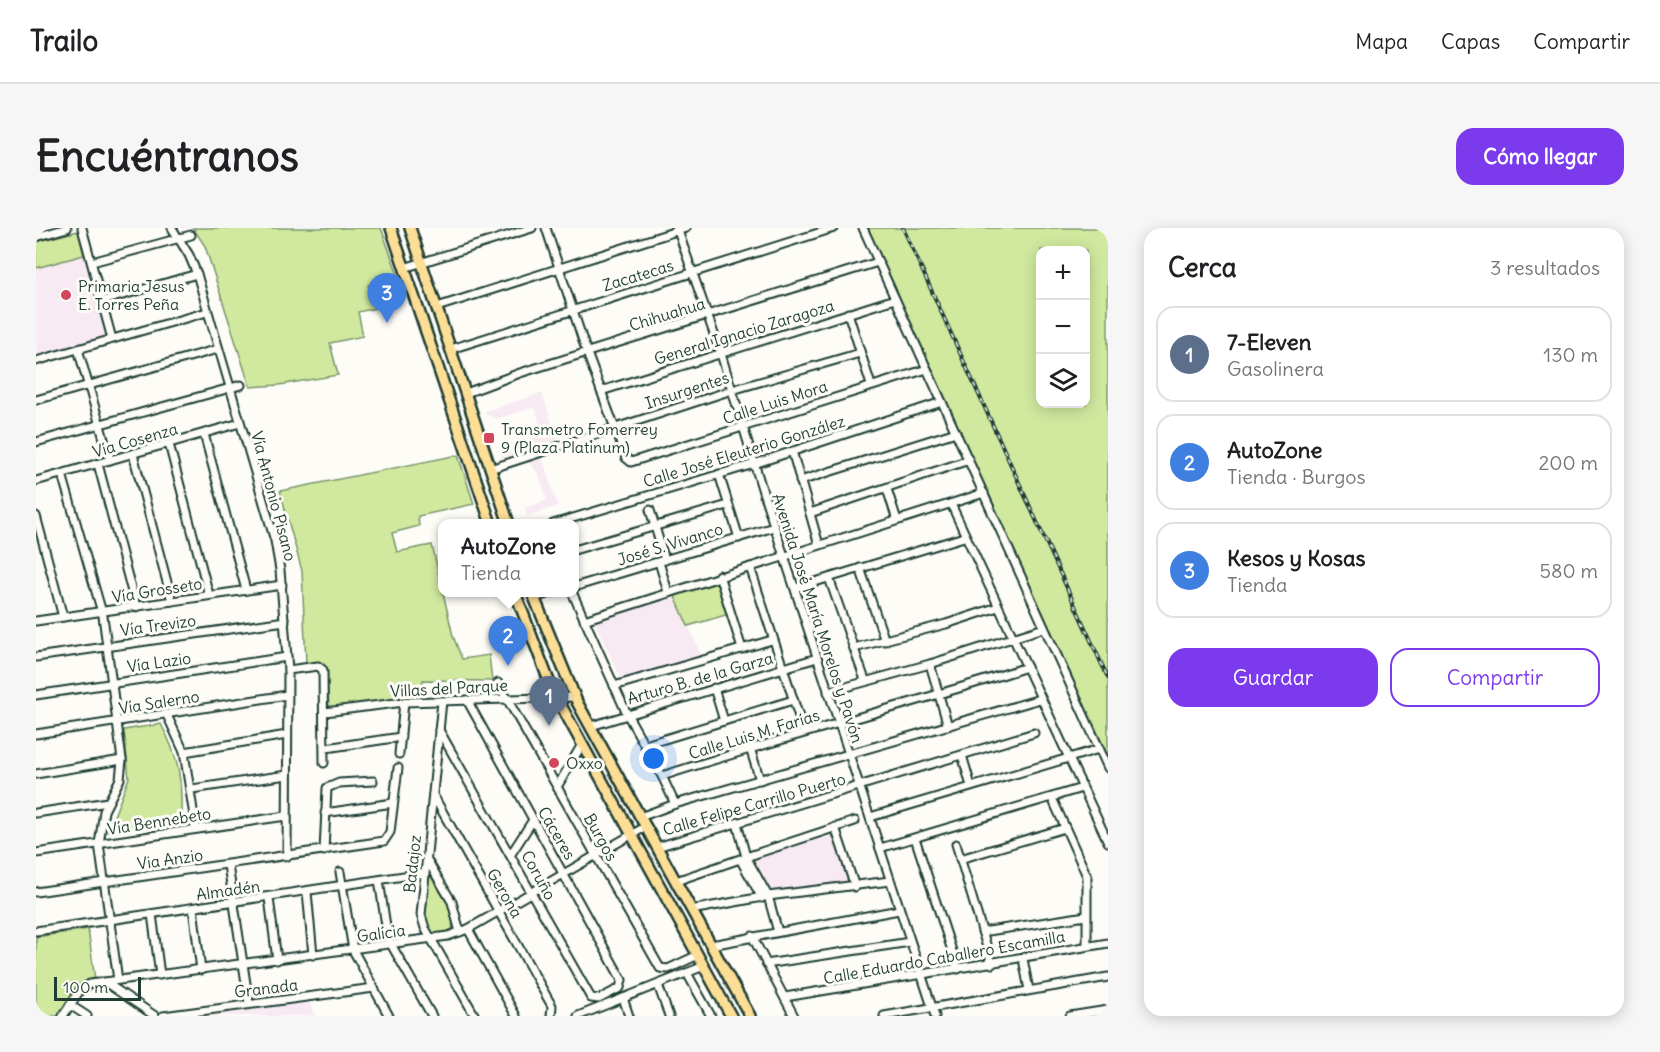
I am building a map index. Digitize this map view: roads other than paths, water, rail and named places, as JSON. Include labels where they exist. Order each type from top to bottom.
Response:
[{"type":"main road","points":[[392,228],[489,519]]},
{"type":"main road","points":[[410,228],[507,519]]},
{"type":"main road","points":[[517,597],[534,647],[581,746],[665,893],[731,1016]]},
{"type":"main road","points":[[533,597],[575,697],[750,1016]]},
{"type":"street","points":[[41,233],[67,228]]},
{"type":"street","points":[[82,228],[112,339]]},
{"type":"street","name":"Vía Antonio Pisano","points":[[172,228],[197,274],[274,541],[282,585],[288,670],[286,856]]},
{"type":"street","points":[[404,268],[532,228]]},
{"type":"street","points":[[546,228],[614,428]]},
{"type":"street","points":[[437,307],[686,228]]},
{"type":"street","name":"Zacatecas","points":[[451,349],[834,228]]},
{"type":"street","points":[[862,228],[1108,768]]},
{"type":"street","name":"Avenida José María Morelos y Pavón","points":[[677,229],[721,354],[754,464],[933,1012]]},
{"type":"street","points":[[92,262],[191,235]]},
{"type":"street","name":"Chihuahua","points":[[466,393],[520,373],[878,262]]},
{"type":"street","points":[[102,301],[197,274]]},
{"type":"street","name":"General Ignacio Zaragoza","points":[[601,391],[895,299]]},
{"type":"street","points":[[36,360],[207,312]]},
{"type":"street","points":[[848,313],[871,386]]},
{"type":"street","points":[[78,349],[110,460]]},
{"type":"street","points":[[36,400],[218,349]]},
{"type":"street","name":"Insurgentes","points":[[490,469],[732,390],[860,353]]},
{"type":"street","name":"Calle Luis Mora","points":[[614,428],[626,458],[631,462],[927,369]]},
{"type":"street","points":[[36,442],[241,386]]},
{"type":"street","name":"Calle José Eleuterio González","points":[[570,519],[754,464],[942,402]]},
{"type":"street","name":"Vía Cosenza","points":[[36,481],[240,423]]},
{"type":"street","points":[[800,481],[956,432]]},
{"type":"street","points":[[204,434],[246,590]]},
{"type":"street","points":[[169,444],[210,596]]},
{"type":"street","points":[[792,451],[819,545]]},
{"type":"street","points":[[133,454],[172,601]]},
{"type":"street","points":[[810,513],[969,460]]},
{"type":"street","points":[[98,464],[136,607]]},
{"type":"street","points":[[62,474],[101,612],[122,760],[120,779],[102,818],[99,844],[118,980]]},
{"type":"street","points":[[719,474],[739,538]]},
{"type":"street","points":[[887,489],[897,520]]},
{"type":"street","points":[[584,620],[719,575],[984,493]]},
{"type":"street","points":[[951,504],[964,537],[1108,841]]},
{"type":"street","points":[[579,549],[728,505]]},
{"type":"street","points":[[650,510],[668,592]]},
{"type":"street","points":[[36,516],[63,617]]},
{"type":"street","name":"José S. Vivanco","points":[[579,586],[774,526]]},
{"type":"street","points":[[795,588],[964,537]]},
{"type":"street","points":[[750,567],[804,732]]},
{"type":"street","points":[[860,568],[885,641]]},
{"type":"street","points":[[719,575],[742,649]]},
{"type":"street","points":[[829,578],[865,680]]},
{"type":"street","name":"Vía Grosseto","points":[[36,621],[282,585]]},
{"type":"street","points":[[574,597],[627,714],[675,804]]},
{"type":"street","points":[[854,648],[885,641],[998,606]]},
{"type":"street","name":"Vía Trevizo","points":[[36,657],[285,621]]},
{"type":"street","points":[[828,692],[930,664],[1044,628]]},
{"type":"street","points":[[614,686],[772,640]]},
{"type":"street","name":"Vía Lazio","points":[[36,695],[287,657]]},
{"type":"street","name":"Arturo B. de la Garza","points":[[591,726],[817,658]]},
{"type":"street","points":[[930,664],[948,726]]},
{"type":"street","points":[[288,670],[321,667],[324,674],[326,748],[324,763]]},
{"type":"street","name":"Calle Luis M. Farías","points":[[662,776],[804,732],[939,696],[1027,668]]},
{"type":"street","name":"Burgos","points":[[498,683],[660,968],[668,969],[698,955]]},
{"type":"street","points":[[714,688],[724,721]]},
{"type":"street","name":"Vía Salerno","points":[[36,734],[287,695]]},
{"type":"street","name":"Villas del Parque","points":[[325,712],[404,702],[575,697]]},
{"type":"street","points":[[640,817],[675,804],[1040,699]]},
{"type":"street","name":"Cáceres","points":[[468,700],[622,980]]},
{"type":"street","points":[[645,745],[793,700]]},
{"type":"street","name":"Badajoz","points":[[442,701],[421,915],[475,1016]]},
{"type":"street","points":[[399,754],[404,702]]},
{"type":"street","points":[[167,715],[184,752],[192,789],[196,829]]},
{"type":"street","name":"Coruño","points":[[439,730],[512,854],[591,998],[599,999],[620,988],[622,980]]},
{"type":"street","name":"Calle Felipe Carrillo Puerto","points":[[657,847],[860,788],[1034,733]]},
{"type":"street","points":[[184,752],[287,735]]},
{"type":"street","points":[[326,748],[400,737]]},
{"type":"street","points":[[557,788],[581,746]]},
{"type":"street","points":[[750,748],[760,780]]},
{"type":"street","points":[[870,817],[1099,749]]},
{"type":"street","points":[[962,755],[971,786]]},
{"type":"street","points":[[36,774],[122,760]]},
{"type":"street","points":[[324,813],[393,803],[398,768]]},
{"type":"street","points":[[192,789],[286,775]]},
{"type":"street","points":[[324,851],[324,813],[327,789],[339,783],[373,781]]},
{"type":"street","points":[[880,848],[1082,788]]},
{"type":"street","name":"Gerona","points":[[433,795],[500,910],[552,1006],[551,1016]]},
{"type":"street","points":[[1052,798],[1087,876],[1087,946]]},
{"type":"street","points":[[36,813],[108,802]]},
{"type":"street","name":"Via Anzio","points":[[36,892],[384,841],[390,832],[393,803]]},
{"type":"street","name":"Vía Bennebeto","points":[[36,853],[286,816]]},
{"type":"street","points":[[512,854],[533,820]]},
{"type":"street","points":[[676,881],[855,821]]},
{"type":"street","points":[[737,823],[743,858],[765,897],[778,932]]},
{"type":"street","name":"Galicia","points":[[70,1005],[82,988],[93,984],[391,945],[460,932],[645,826]]},
{"type":"street","points":[[835,827],[855,887]]},
{"type":"street","points":[[960,859],[1065,828]]},
{"type":"street","points":[[915,838],[958,969]]},
{"type":"street","points":[[956,844],[992,964]]},
{"type":"street","points":[[426,858],[452,902],[460,932]]},
{"type":"street","points":[[228,865],[249,1003]]},
{"type":"street","points":[[340,872],[354,950],[389,1016]]},
{"type":"street","name":"Almadén","points":[[36,931],[269,898],[424,873]]},
{"type":"street","points":[[379,880],[385,928],[391,945],[432,1016]]},
{"type":"street","points":[[692,910],[765,897],[890,881]]},
{"type":"street","points":[[307,892],[313,955]]},
{"type":"street","points":[[269,898],[277,960]]},
{"type":"street","points":[[193,908],[201,970]]},
{"type":"street","points":[[711,945],[899,910]]},
{"type":"street","points":[[152,914],[160,975]]},
{"type":"street","points":[[982,932],[1086,916]]},
{"type":"street","points":[[468,929],[516,1016]]},
{"type":"street","points":[[752,936],[794,1016]]},
{"type":"street","points":[[766,964],[910,942]]},
{"type":"street","name":"Calle Eduardo Caballero Escamilla","points":[[785,997],[1108,943]]},
{"type":"street","points":[[1023,959],[1029,990]]},
{"type":"street","points":[[579,1016],[589,1014],[704,966]]},
{"type":"street","points":[[687,973],[711,1016]]},
{"type":"street","points":[[884,1016],[933,1012],[1029,990],[1108,977]]},
{"type":"street","points":[[105,982],[155,1016]]},
{"type":"street","points":[[658,985],[669,1016]]},
{"type":"street","name":"Granada","points":[[163,1016],[374,988]]},
{"type":"street","points":[[623,998],[629,1016]]},
{"type":"street","points":[[63,1016],[70,1005],[87,1016]]},
{"type":"street","points":[[1070,1016],[1108,1010]]},
{"type":"railway","points":[[903,228],[1108,678]]},
{"type":"place","name":"Primaria Jesus E. Torres Peña","points":[[66,295]]},
{"type":"place","name":"Kesos y Kosas","points":[[387,323]]},
{"type":"place","name":"Transmetro Fomerrey 9 (Plaza Platinum)","points":[[489,438]]},
{"type":"place","name":"AutoZone","points":[[508,666]]},
{"type":"place","name":"7-Eleven","points":[[549,726]]},
{"type":"place","name":"Oxxo","points":[[554,763]]}]
